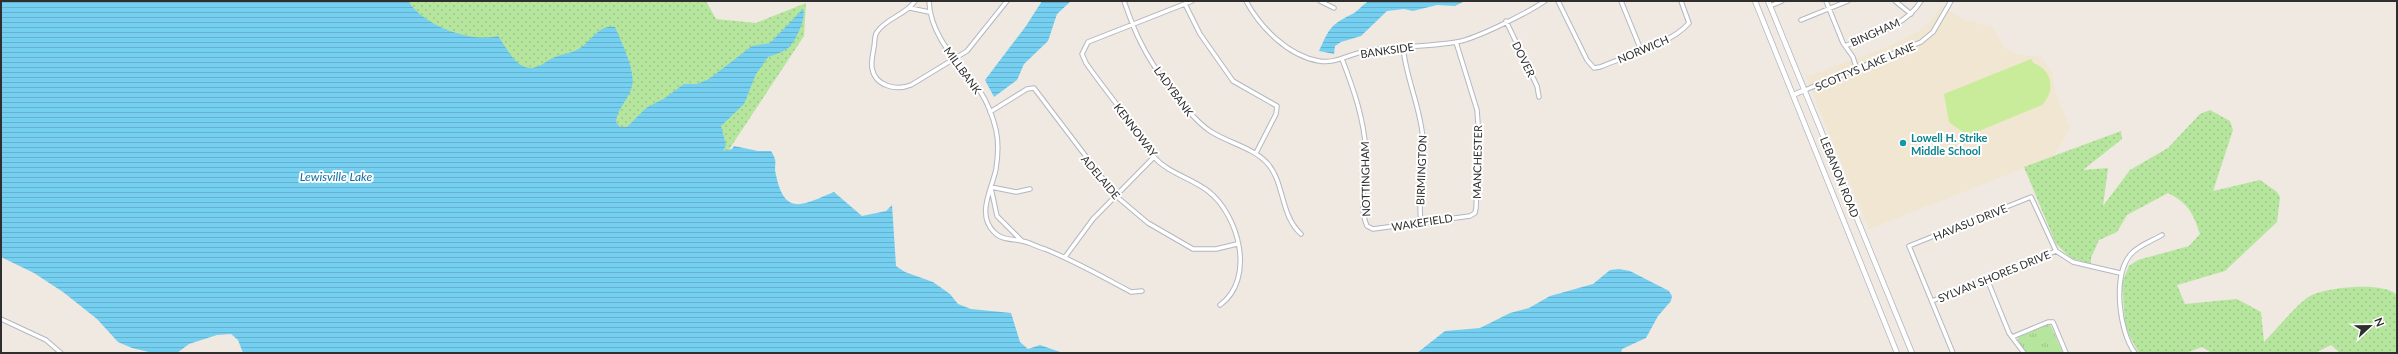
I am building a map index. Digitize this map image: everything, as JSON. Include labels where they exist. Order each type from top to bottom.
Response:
[{"type":"main road","name":"LEBANON ROAD","points":[[1755,1],[1896,353]]},
{"type":"main road","name":"LEBANON ROAD","points":[[1769,3],[1912,353]]},
{"type":"main road","points":[[1793,95],[1805,90]]},
{"type":"street","points":[[916,1],[910,8],[877,32],[871,66],[877,79],[887,86],[903,89],[968,51],[1007,1]]},
{"type":"street","name":"MILLBANK","points":[[929,1],[929,12],[935,28],[954,59],[981,93],[990,112],[998,142],[996,170],[986,204],[986,218],[994,232],[1011,240],[1022,241],[1065,257],[1131,292],[1142,291]]},
{"type":"street","name":"LADYBANK","points":[[1124,1],[1146,53],[1195,119],[1210,131],[1256,153],[1271,170],[1288,219],[1301,234]]},
{"type":"street","points":[[1133,24],[1192,1]]},
{"type":"street","name":"BANKSIDE","points":[[1246,1],[1265,29],[1286,46],[1318,61],[1330,62],[1366,51],[1456,42],[1480,34],[1545,1]]},
{"type":"street","points":[[1320,1],[1334,8]]},
{"type":"street","name":"NORWICH","points":[[1558,1],[1587,60],[1594,68],[1668,39],[1689,23],[1681,1]]},
{"type":"street","points":[[1621,1],[1641,50]]},
{"type":"street","points":[[1769,3],[1782,1]]},
{"type":"street","points":[[1826,1],[1845,46],[1853,57],[1857,70]]},
{"type":"street","points":[[1800,20],[1848,1]]},
{"type":"street","points":[[1896,1],[1910,14]]},
{"type":"street","name":"BINGHAM","points":[[1845,46],[1899,23],[1922,1]]},
{"type":"street","name":"SCOTTYS LAKE LANE","points":[[1805,90],[1912,47],[1924,40],[1933,32],[1951,1]]},
{"type":"street","points":[[1185,4],[1198,30],[1233,81],[1277,106],[1276,114],[1256,153]]},
{"type":"street","points":[[910,8],[929,12]]},
{"type":"street","name":"DOVER","points":[[1506,21],[1537,86],[1539,97]]},
{"type":"street","name":"KENNOWAY","points":[[1133,24],[1088,42],[1082,54],[1086,63],[1154,157],[1176,173],[1207,190],[1219,201],[1232,223],[1241,259],[1239,280],[1232,295],[1220,306]]},
{"type":"street","name":"MANCHESTER","points":[[1456,42],[1463,71],[1472,93],[1479,125],[1475,213]]},
{"type":"street","name":"BIRMINGTON","points":[[1403,47],[1407,79],[1418,109],[1424,142],[1419,199],[1422,223]]},
{"type":"street","name":"NOTTINGHAM","points":[[1342,59],[1362,115],[1366,153],[1363,198],[1366,223],[1369,228]]},
{"type":"street","name":"ADELAIDE","points":[[990,112],[1027,89],[1034,88],[1116,196],[1148,223],[1193,249],[1216,249],[1237,244]]},
{"type":"street","points":[[1065,257],[1093,219],[1154,157]]},
{"type":"street","points":[[991,187],[1016,192],[1030,189]]},
{"type":"street","name":"MILLBANK","points":[[991,187],[997,216],[1022,241]]},
{"type":"street","name":"HAVASU DRIVE","points":[[1932,302],[1909,246],[2031,197],[2056,251]]},
{"type":"street","name":"WAKEFIELD","points":[[1369,228],[1422,223],[1475,213]]},
{"type":"street","points":[[2136,353],[2124,330],[2120,273],[2130,255],[2142,245],[2162,235]]},
{"type":"street","points":[[2056,251],[2074,262],[2120,273]]},
{"type":"street","name":"SYLVAN SHORES DRIVE","points":[[1932,302],[2056,251]]},
{"type":"street","points":[[1987,279],[2012,337],[2024,353]]},
{"type":"street","points":[[1932,302],[1953,353]]},
{"type":"street","points":[[1,319],[46,340],[61,353]]},
{"type":"street","points":[[2012,337],[2048,322],[2053,322],[2066,353]]},
{"type":"shaded area","points":[[1941,6],[1964,20],[1992,27],[2005,48],[2016,54],[2041,57],[2052,72],[2055,92],[2070,128],[2054,156],[1869,229],[1806,77],[1887,47],[1919,31],[1931,21]]},
{"type":"green space","points":[[95,1],[706,1],[716,19],[756,23],[806,3],[804,36],[697,198]]},
{"type":"green space","points":[[2031,59],[2045,71],[2050,80],[2050,90],[2042,105],[1974,133],[1964,133],[1949,122],[1944,94]]},
{"type":"green space","points":[[2210,110],[2230,121],[2233,130],[2213,191],[2260,180],[2277,192],[2280,197],[2277,222],[2225,271],[2177,285],[2185,304],[2237,299],[2261,312],[2264,342],[2305,299],[2310,296],[2341,288],[2380,288],[2397,295],[2397,353],[2340,353],[2331,345],[2315,353],[2212,353],[2202,347],[2186,353],[2139,353],[2129,335],[2125,323],[2122,283],[2129,266],[2138,260],[2189,246],[2200,234],[2195,220],[2186,205],[2168,193],[2127,215],[2117,232],[2099,240],[2091,258],[2091,264],[2071,258],[2056,244],[2024,167],[2121,131],[2122,139],[2083,170],[2108,168],[2103,206],[2130,170],[2168,148],[2200,114]]},
{"type":"green space","points":[[2050,324],[2063,353],[2026,353],[2018,341],[2018,337]]},
{"type":"water","name":"Lewisville Lake","points":[[1,1],[408,1],[415,10],[425,18],[448,30],[461,35],[474,37],[487,38],[498,36],[513,58],[518,63],[529,68],[539,66],[553,58],[577,50],[601,30],[615,27],[630,64],[633,80],[628,96],[618,112],[616,122],[620,127],[627,127],[646,108],[665,98],[684,84],[697,84],[709,79],[752,46],[770,43],[803,9],[804,13],[802,24],[794,41],[786,50],[768,57],[756,74],[744,104],[721,126],[726,145],[723,151],[732,149],[734,146],[758,151],[771,151],[775,159],[775,171],[780,189],[790,202],[797,204],[805,203],[834,192],[862,216],[886,211],[892,205],[896,266],[905,272],[933,282],[950,294],[958,304],[971,309],[1011,313],[1020,342],[1028,349],[1040,345],[1063,353],[243,353],[238,340],[231,334],[217,335],[189,344],[177,353],[153,353],[132,348],[118,342],[97,319],[63,292],[34,273],[1,257]]},
{"type":"water","points":[[1042,1],[1071,1],[1057,14],[1048,41],[1024,64],[1017,80],[994,97],[985,80],[1026,26]]},
{"type":"water","points":[[1369,1],[1465,1],[1455,6],[1437,5],[1413,11],[1404,9],[1387,11],[1361,36],[1341,42],[1335,46],[1334,54],[1319,51],[1332,27],[1340,20],[1356,12]]},
{"type":"water","points":[[1619,269],[1630,271],[1669,291],[1672,296],[1671,301],[1658,316],[1646,338],[1622,349],[1621,353],[1417,353],[1445,331],[1480,328],[1510,313],[1529,308],[1550,296],[1593,284],[1610,270]]},
{"type":"place","name":"Lowell H. Strike Middle School","points":[[1903,143]]}]
